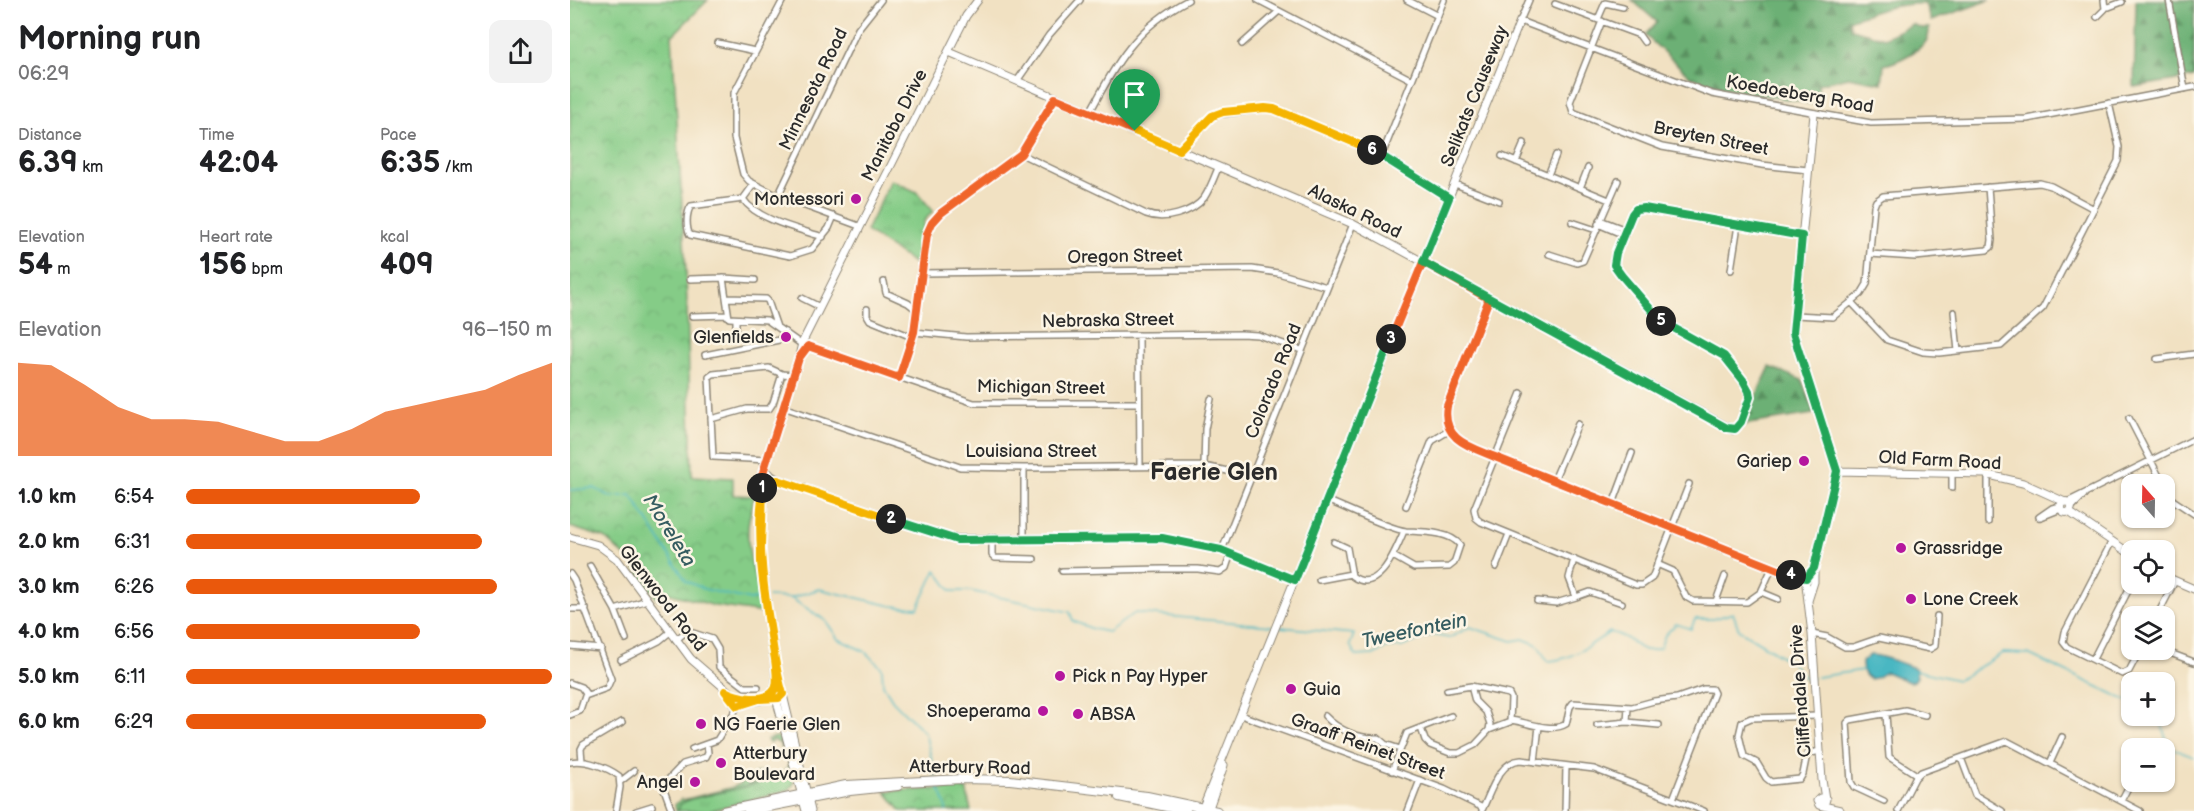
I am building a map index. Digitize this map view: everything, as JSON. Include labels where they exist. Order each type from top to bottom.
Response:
[{"type":"main road","name":"Atterbury Road","points":[[723,811],[805,796],[921,782],[1010,780],[1147,796],[1208,810]]},
{"type":"main road","name":"Atterbury Road","points":[[951,781],[1066,790],[1117,797],[1186,811]]},
{"type":"main road","name":"Atterbury Road","points":[[748,811],[805,796]]},
{"type":"street","points":[[783,0],[736,87],[733,103],[735,144],[743,174],[754,184],[778,196],[859,226]]},
{"type":"street","name":"Minnesota Road","points":[[778,196],[858,29],[880,0]]},
{"type":"street","name":"Manitoba Drive","points":[[805,796],[777,694],[761,562],[763,492],[769,478],[767,460],[793,375],[820,307],[966,16],[978,0]]},
{"type":"street","points":[[1017,81],[1049,35],[1080,0]]},
{"type":"street","points":[[1090,112],[1117,63],[1128,48],[1159,16],[1188,0]]},
{"type":"street","points":[[1258,0],[1412,80]]},
{"type":"street","points":[[1407,0],[1438,16]]},
{"type":"street","points":[[1382,155],[1444,0]]},
{"type":"street","name":"Selikats Causeway","points":[[1208,810],[1231,736],[1528,0]]},
{"type":"street","points":[[2169,0],[2184,89]]},
{"type":"street","points":[[2097,17],[2105,3],[2109,7],[2122,2]]},
{"type":"street","points":[[1590,48],[1605,3],[1623,8]]},
{"type":"street","points":[[1555,4],[1639,35],[1644,42]]},
{"type":"street","points":[[1242,44],[1279,11]]},
{"type":"street","name":"Koedoeberg Road","points":[[1520,21],[1712,94],[1871,123],[2035,118],[2194,87]]},
{"type":"street","points":[[718,43],[755,51]]},
{"type":"street","name":"Breyten Street","points":[[1590,48],[1570,102],[1570,108],[1577,114],[1662,147],[1762,165],[1808,170]]},
{"type":"street","name":"Alaska Road","points":[[949,52],[1353,224],[1733,430]]},
{"type":"street","points":[[899,378],[913,334],[927,234],[933,220],[1021,154],[1055,98]]},
{"type":"street","points":[[1852,303],[1890,342],[1928,352],[2001,346],[2037,316],[2049,297],[2119,157],[2119,147],[2109,103]]},
{"type":"street","points":[[1179,150],[1212,116],[1223,112],[1274,109],[1382,155],[1449,198]]},
{"type":"street","points":[[1489,299],[1447,406],[1445,416],[1450,430],[1460,441],[1808,582],[1814,568],[1837,471],[1795,339],[1802,236],[1815,114]]},
{"type":"street","points":[[1516,162],[1524,143]]},
{"type":"street","points":[[1021,154],[1146,214],[1159,217],[1187,210],[1200,202],[1218,168]]},
{"type":"street","points":[[1548,175],[1556,155]]},
{"type":"street","points":[[1502,156],[1609,200]]},
{"type":"street","points":[[1580,188],[1588,168]]},
{"type":"street","points":[[1549,254],[1580,263],[1618,181]]},
{"type":"street","points":[[754,184],[743,199],[690,206],[688,211],[690,235],[785,256],[810,251],[832,224],[834,216]]},
{"type":"street","points":[[1455,184],[1499,201]]},
{"type":"street","points":[[1795,315],[1833,316],[1852,303],[1866,288],[1874,206],[1880,197],[2044,184],[2094,209]]},
{"type":"street","points":[[1870,254],[1915,257],[1987,250],[1991,247],[1992,240],[1988,187]]},
{"type":"street","points":[[743,199],[748,206],[766,216],[823,237]]},
{"type":"street","points":[[1733,430],[1740,425],[1749,403],[1748,389],[1725,357],[1657,318],[1622,276],[1614,262],[1633,213],[1644,208],[1802,236]]},
{"type":"street","points":[[1572,222],[1598,225],[1625,232]]},
{"type":"street","name":"Colorado Road","points":[[1221,550],[1353,224]]},
{"type":"street","points":[[1731,270],[1738,225]]},
{"type":"street","name":"Oregon Street","points":[[922,273],[1252,269],[1272,271],[1327,287]]},
{"type":"street","points":[[723,278],[728,315],[731,319],[736,319],[736,336]]},
{"type":"street","points":[[690,279],[755,280]]},
{"type":"street","points":[[884,282],[886,292],[917,310]]},
{"type":"street","points":[[726,298],[766,299],[777,327]]},
{"type":"street","points":[[802,298],[820,307]]},
{"type":"street","name":"Nebraska Street","points":[[867,309],[870,320],[913,334],[966,337],[1246,334],[1257,335],[1301,350]]},
{"type":"street","points":[[1954,312],[1958,351]]},
{"type":"street","points":[[692,316],[728,315]]},
{"type":"street","name":"Michigan Street","points":[[736,319],[767,320],[805,344],[899,378],[982,404],[1139,403]]},
{"type":"street","points":[[705,355],[779,340],[785,332]]},
{"type":"street","points":[[1139,335],[1140,466]]},
{"type":"street","points":[[2157,359],[2194,354]]},
{"type":"street","points":[[767,460],[713,457],[711,453],[710,376],[770,368],[782,374],[793,375]]},
{"type":"street","points":[[711,418],[747,409],[769,409],[782,374]]},
{"type":"street","points":[[1521,393],[1474,509],[1474,514],[1482,522],[1639,586],[1646,585],[1650,581],[1689,484]]},
{"type":"street","points":[[1204,466],[1206,429],[1211,399]]},
{"type":"street","name":"Louisiana Street","points":[[783,407],[952,466],[1024,468],[1204,466],[1251,476]]},
{"type":"street","points":[[2129,418],[2158,474]]},
{"type":"street","points":[[1554,480],[1578,424]]},
{"type":"street","points":[[1406,506],[1432,441],[1450,430]]},
{"type":"street","points":[[2066,506],[2087,492],[2194,440]]},
{"type":"street","points":[[1613,504],[1632,453]]},
{"type":"street","points":[[1024,468],[1024,539]]},
{"type":"street","name":"Old Farm Road","points":[[1837,471],[1952,473],[2010,479],[2038,489],[2066,506],[2121,547]]},
{"type":"street","points":[[1952,473],[1952,488]]},
{"type":"street","points":[[1988,475],[1988,522]]},
{"type":"street","points":[[769,478],[957,540],[1150,537],[1232,553],[1295,580]]},
{"type":"street","points":[[1326,500],[1404,531],[1427,532],[1459,542],[1460,545],[1454,563],[1449,567],[1418,568],[1393,556]]},
{"type":"street","points":[[2175,501],[2194,514]]},
{"type":"street","points":[[1334,542],[1347,548],[1352,574],[1359,581],[1369,581],[1393,556],[1404,531]]},
{"type":"street","points":[[1496,567],[1509,534]]},
{"type":"street","name":"Glenwood Road","points":[[570,537],[592,543],[611,554],[627,571],[691,659],[737,701]]},
{"type":"street","points":[[992,539],[992,555],[995,558],[1034,558]]},
{"type":"street","points":[[2112,541],[2062,639],[2066,646],[2120,674],[2125,674],[2135,660]]},
{"type":"street","points":[[1062,571],[1197,569],[1220,572],[1226,568],[1232,553]]},
{"type":"street","points":[[1574,559],[1569,578],[1576,597]]},
{"type":"street","points":[[1657,564],[1675,573],[1688,600],[1716,601],[1747,602],[1761,592],[1772,568]]},
{"type":"street","points":[[591,566],[615,610],[626,639]]},
{"type":"street","points":[[570,574],[586,609],[611,681],[606,688],[587,695],[583,699],[580,711],[570,715]]},
{"type":"street","points":[[1319,580],[1352,574]]},
{"type":"street","points":[[1716,601],[1725,576]]},
{"type":"street","points":[[2175,581],[2194,589]]},
{"type":"street","name":"Cliffendale Drive","points":[[1808,582],[1822,780],[1821,804]]},
{"type":"street","points":[[1537,601],[1556,603],[1590,592],[1622,603]]},
{"type":"street","points":[[1761,592],[1778,599]]},
{"type":"street","points":[[2093,659],[2126,594]]},
{"type":"street","points":[[615,610],[647,600]]},
{"type":"street","points":[[570,609],[586,609]]},
{"type":"street","points":[[1812,634],[1849,648],[1879,638],[1926,650],[1935,645],[1937,616]]},
{"type":"street","points":[[621,660],[659,641],[670,632]]},
{"type":"street","points":[[676,640],[690,632],[711,639],[718,646],[719,668],[745,687],[758,687]]},
{"type":"street","points":[[570,646],[601,649]]},
{"type":"street","points":[[2175,655],[2194,662]]},
{"type":"street","points":[[570,683],[581,687],[587,695]]},
{"type":"street","points":[[1471,686],[1475,701],[1486,712],[1490,724],[1489,730]]},
{"type":"street","points":[[1421,728],[1425,740],[1430,745],[1455,753],[1471,749],[1489,730],[1508,724],[1511,720],[1509,694],[1471,686],[1447,690]]},
{"type":"street","points":[[1511,720],[1539,726],[1563,727],[1574,703],[1628,707],[1677,698],[1702,689],[1712,689],[1714,693],[1673,799]]},
{"type":"street","points":[[692,749],[720,737],[737,701],[777,694]]},
{"type":"street","points":[[1627,723],[1628,707]]},
{"type":"street","points":[[1884,801],[1852,784],[1846,725],[1850,720],[1909,710],[1926,715]]},
{"type":"street","points":[[1886,714],[1889,757],[1917,775]]},
{"type":"street","name":"Graaff Reinet Street","points":[[1240,715],[1420,780],[1453,793],[1482,810]]},
{"type":"street","points":[[1325,716],[1341,729],[1364,738],[1377,738],[1385,744],[1400,749]]},
{"type":"street","points":[[1392,771],[1407,733],[1451,716]]},
{"type":"street","points":[[1817,716],[1751,718],[1740,725],[1739,735],[1744,756],[1757,763],[1771,782],[1800,779],[1807,754],[1820,751]]},
{"type":"street","points":[[582,761],[583,745],[622,722]]},
{"type":"street","points":[[1596,725],[1627,723],[1659,725]]},
{"type":"street","points":[[1535,762],[1539,726]]},
{"type":"street","points":[[2050,763],[2062,737]]},
{"type":"street","points":[[1898,811],[1917,775],[1923,771],[2007,741],[2140,811]]},
{"type":"street","points":[[672,811],[664,784],[683,764],[706,757],[707,744]]},
{"type":"street","points":[[1960,758],[1975,795],[2002,811]]},
{"type":"street","points":[[1482,810],[1506,765],[1518,760],[1594,769],[1704,811]]},
{"type":"street","points":[[570,762],[582,761],[619,776],[621,781],[616,811]]},
{"type":"street","points":[[1565,811],[1566,766]]},
{"type":"street","points":[[621,781],[634,771]]},
{"type":"street","points":[[1408,811],[1420,780]]},
{"type":"street","points":[[2121,801],[2126,792]]},
{"type":"street","points":[[805,796],[807,811]]},
{"type":"street","points":[[805,796],[812,811]]},
{"type":"street","points":[[1821,804],[1841,810]]},
{"type":"street","points":[[636,811],[652,806]]},
{"type":"green space","points":[[570,0],[708,0],[672,36],[686,273],[692,476],[733,478],[733,495],[754,496],[749,519],[748,546],[759,589],[762,591],[765,613],[715,606],[665,592],[658,600],[630,561],[605,538],[570,527]]},
{"type":"green space","points":[[1632,0],[1990,0],[1931,21],[1925,4],[1887,8],[1849,20],[1851,29],[1884,38],[1912,24],[1921,28],[1929,28],[1929,35],[1926,42],[1916,51],[1884,65],[1882,83],[1848,77],[1818,84],[1819,105],[1722,88],[1691,77],[1645,35],[1657,22]]},
{"type":"green space","points":[[2136,0],[2194,0],[2194,77],[2134,87]]},
{"type":"green space","points":[[891,180],[917,192],[933,211],[924,221],[917,265],[866,231]]},
{"type":"green space","points":[[1770,367],[1802,380],[1814,414],[1742,425]]},
{"type":"green space","points":[[780,738],[789,765],[780,747],[782,745],[774,740],[769,743],[767,740]]},
{"type":"green space","points":[[789,765],[790,768],[785,776],[690,799],[680,804],[676,811],[675,805],[681,799],[734,787],[746,781],[744,777],[747,776],[749,777],[746,778],[748,784],[758,781],[757,776],[754,776],[755,773],[763,772],[761,775],[768,779],[783,774]]},
{"type":"green space","points":[[790,768],[794,783],[789,790],[708,811],[678,811],[680,804],[690,799],[785,776]]},
{"type":"green space","points":[[966,788],[971,811],[901,811],[885,791]]},
{"type":"water","points":[[1870,655],[1915,668],[1917,677],[1914,681],[1909,682],[1886,672],[1878,677],[1867,677],[1862,662]]},
{"type":"waterway","name":"Moreleta","points":[[570,490],[594,488],[611,497],[631,495],[686,581],[704,589],[750,600],[764,597]]},
{"type":"waterway","name":"Tweefontein","points":[[791,598],[819,589],[892,606],[918,608],[936,570],[951,591],[970,591],[1070,612],[1073,621],[1108,632],[1135,613],[1272,626]]},
{"type":"waterway","name":"Moreleta","points":[[768,597],[791,598],[826,621],[838,639],[864,651],[882,668],[883,685],[893,701],[925,733],[936,777]]},
{"type":"waterway","name":"Tweefontein","points":[[1280,627],[1354,634],[1350,645],[1356,656],[1373,655],[1387,648],[1401,647],[1433,635],[1449,638],[1470,627],[1512,641],[1523,639],[1538,645],[1547,661],[1572,655],[1610,632],[1624,637],[1644,650],[1653,650],[1660,648],[1665,635],[1676,624],[1691,629],[1695,619],[1713,619],[1733,613],[1739,630],[1791,662],[1806,679],[1813,678]]},
{"type":"waterway","name":"Tweefontein","points":[[1915,670],[1958,680],[2003,653],[2028,654],[2121,698]]},
{"type":"waterway","name":"Tweefontein","points":[[1817,677],[1863,670]]},
{"type":"waterway","name":"Tweefontein","points":[[2162,726],[2166,739],[2172,747],[2194,757]]},
{"type":"waterway","name":"Moreleta","points":[[937,784],[946,811]]},
{"type":"place","name":"Montessori","points":[[856,199]]},
{"type":"place","name":"Glenfields","points":[[786,337]]},
{"type":"place","name":"Gariep","points":[[1804,461]]},
{"type":"place","name":"Grassridge","points":[[1901,548]]},
{"type":"place","name":"Lone Creek","points":[[1911,599]]},
{"type":"place","name":"Pick n Pay Hyper","points":[[1060,676]]},
{"type":"place","name":"Guia","points":[[1291,689]]},
{"type":"place","name":"Shoeperama","points":[[1043,711]]},
{"type":"place","name":"ABSA","points":[[1078,714]]},
{"type":"place","name":"NG Faerie Glen","points":[[701,724]]},
{"type":"place","name":"Atterbury Boulevard","points":[[721,763]]},
{"type":"place","name":"Angel","points":[[695,782]]},
{"type":"district","name":"Faerie Glen","points":[[1214,472]]},
{"type":"route","points":[[1135,131],[1055,98],[1021,154],[937,217],[928,229],[914,332],[899,378],[808,346],[799,358],[761,477],[763,492],[761,562],[776,687],[767,694],[747,699],[735,697],[725,691],[735,705],[779,698],[783,694],[775,665],[761,562],[761,525],[763,492],[770,480],[778,480],[954,539],[1156,538],[1232,553],[1295,580],[1423,262],[1489,299],[1447,406],[1445,416],[1456,438],[1495,457],[1786,574],[1806,578],[1814,568],[1837,471],[1793,333],[1802,236],[1639,208],[1632,214],[1616,253],[1614,262],[1616,268],[1657,318],[1724,356],[1743,380],[1750,397],[1740,425],[1732,430],[1423,262],[1449,198],[1382,155],[1271,108],[1223,112],[1214,115],[1179,150],[1135,131]]}]
